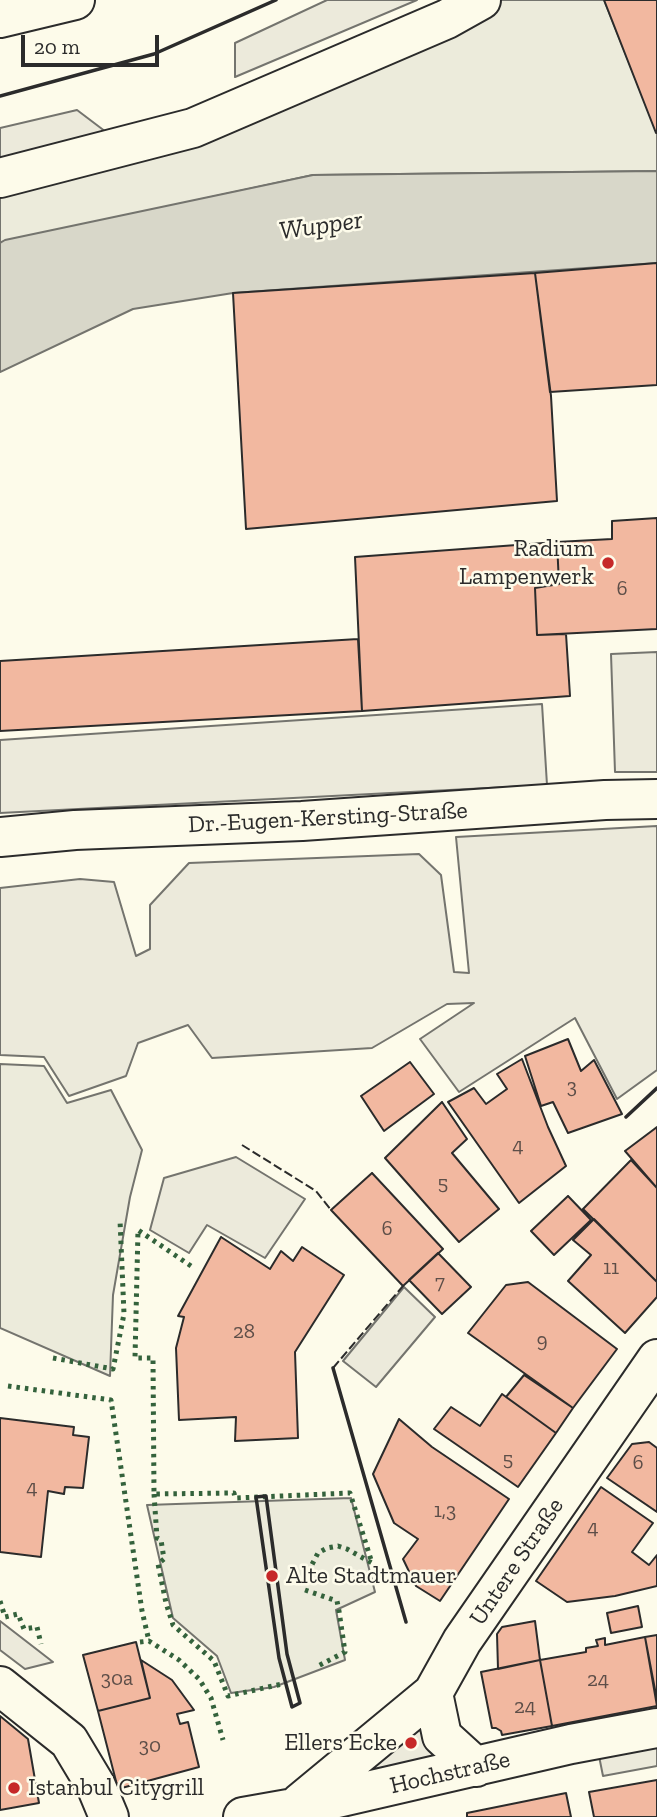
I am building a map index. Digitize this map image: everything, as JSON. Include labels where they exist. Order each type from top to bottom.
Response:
[{"type":"street","points":[[0,18],[75,0]]},
{"type":"street","points":[[0,178],[193,128],[447,19],[481,0]]},
{"type":"street","name":"Dr.-Eugen-Kersting-Straße","points":[[0,838],[75,830],[302,821],[606,800],[657,799]]},
{"type":"street","name":"Untere Straße","points":[[433,1693],[462,1641],[655,1366]]},
{"type":"street","points":[[0,1686],[69,1741],[96,1786],[109,1817]]},
{"type":"street","points":[[294,1808],[433,1693],[442,1736],[476,1767]]},
{"type":"street","name":"Hochstraße","points":[[243,1817],[294,1808],[570,1744],[657,1728]]},
{"type":"shaded area","points":[[327,0],[417,0],[235,77],[235,43]]},
{"type":"shaded area","points":[[496,0],[604,0],[657,133],[657,171],[313,175],[0,243],[0,179]]},
{"type":"shaded area","points":[[77,110],[110,135],[0,163],[0,128]]},
{"type":"shaded area","points":[[657,652],[657,772],[615,772],[611,654]]},
{"type":"shaded area","points":[[542,704],[547,785],[0,813],[0,740]]},
{"type":"shaded area","points":[[657,826],[657,1070],[617,1099],[575,1018],[459,1092],[420,1039],[474,1003],[447,1004],[372,1048],[212,1058],[188,1025],[138,1043],[126,1076],[69,1096],[44,1057],[0,1055],[0,888],[80,879],[114,882],[136,956],[150,949],[150,905],[189,863],[419,854],[441,875],[454,972],[469,973],[456,837]]},
{"type":"shaded area","points":[[0,1064],[44,1066],[67,1103],[111,1090],[142,1150],[130,1197],[113,1295],[110,1376],[0,1328]]},
{"type":"shaded area","points":[[236,1157],[305,1199],[265,1258],[207,1225],[189,1253],[150,1230],[164,1178]]},
{"type":"shaded area","points":[[404,1287],[435,1317],[376,1387],[343,1361]]},
{"type":"shaded area","points":[[351,1498],[375,1592],[336,1610],[345,1660],[274,1687],[231,1693],[217,1656],[173,1618],[147,1505]]},
{"type":"shaded area","points":[[0,1621],[53,1662],[25,1669],[0,1650]]},
{"type":"shaded area","name":"Ellers Ecke","points":[[419,1724],[441,1759],[339,1792]]},
{"type":"shaded area","points":[[657,1741],[657,1766],[603,1776],[598,1751]]},
{"type":"water","name":"Wupper","points":[[657,171],[657,263],[233,293],[133,309],[0,372],[0,243],[5,240],[313,175]]},
{"type":"building","points":[[604,0],[657,0],[657,133],[656,133]]},
{"type":"building","points":[[657,263],[657,385],[550,392],[535,273]]},
{"type":"building","points":[[535,273],[551,396],[557,501],[246,529],[233,293]]},
{"type":"building","name":"Radium Lampenwerk","points":[[657,518],[657,629],[537,635],[535,588],[559,584],[557,542],[612,539],[612,521]]},
{"type":"building","points":[[557,542],[559,584],[535,588],[537,635],[566,634],[570,696],[362,711],[355,557]]},
{"type":"building","points":[[358,639],[362,711],[0,731],[0,661]]},
{"type":"building","points":[[568,1039],[581,1071],[594,1060],[622,1114],[568,1133],[553,1102],[541,1106],[525,1056]]},
{"type":"building","points":[[522,1059],[566,1166],[519,1203],[448,1102],[474,1088],[486,1104],[507,1089],[497,1074]]},
{"type":"building","points":[[410,1062],[434,1094],[384,1131],[361,1096]]},
{"type":"building","points":[[442,1102],[467,1139],[452,1153],[499,1209],[459,1242],[385,1158]]},
{"type":"building","points":[[657,1127],[657,1188],[625,1151]]},
{"type":"building","points":[[631,1160],[657,1188],[657,1282],[583,1209]]},
{"type":"building","points":[[372,1173],[443,1249],[403,1286],[331,1210]]},
{"type":"building","points":[[568,1196],[591,1220],[554,1255],[531,1231]]},
{"type":"building","points":[[594,1219],[657,1282],[657,1297],[625,1333],[568,1281],[591,1255],[573,1240]]},
{"type":"building","points":[[221,1237],[270,1269],[281,1251],[293,1261],[302,1247],[344,1275],[295,1352],[298,1438],[235,1441],[236,1417],[179,1420],[176,1348],[184,1317],[178,1316]]},
{"type":"building","points":[[438,1253],[471,1287],[442,1314],[409,1280]]},
{"type":"building","points":[[528,1282],[617,1349],[573,1408],[468,1333],[506,1285]]},
{"type":"building","points":[[524,1375],[573,1408],[556,1433],[506,1397]]},
{"type":"building","points":[[502,1394],[556,1433],[518,1487],[434,1429],[451,1407],[480,1426]]},
{"type":"building","points":[[0,1418],[74,1427],[73,1435],[89,1437],[83,1488],[65,1487],[64,1494],[48,1491],[41,1557],[0,1552]]},
{"type":"building","points":[[399,1419],[432,1447],[509,1499],[440,1601],[416,1586],[403,1559],[418,1539],[394,1523],[373,1474]]},
{"type":"building","points":[[649,1442],[657,1448],[657,1512],[607,1478],[632,1444]]},
{"type":"building","points":[[601,1487],[653,1523],[632,1552],[649,1565],[657,1555],[657,1586],[615,1596],[567,1602],[536,1581]]},
{"type":"building","points":[[638,1606],[642,1627],[611,1633],[607,1613]]},
{"type":"building","points":[[535,1621],[540,1660],[498,1669],[497,1634],[502,1627]]},
{"type":"building","points":[[657,1635],[657,1700],[645,1637]]},
{"type":"building","points":[[645,1637],[657,1706],[552,1726],[540,1660],[586,1652],[586,1648],[598,1646],[596,1640],[605,1638],[605,1645]]},
{"type":"building","points":[[136,1642],[150,1698],[98,1711],[83,1655]]},
{"type":"building","points":[[141,1660],[172,1680],[194,1710],[177,1714],[180,1724],[188,1722],[199,1767],[118,1789],[98,1711],[150,1698]]},
{"type":"building","points":[[540,1660],[552,1726],[502,1735],[501,1731],[492,1728],[481,1672]]},
{"type":"building","points":[[0,1716],[28,1739],[39,1803],[0,1810]]},
{"type":"building","points":[[657,1780],[657,1817],[594,1817],[589,1792]]},
{"type":"building","points":[[566,1793],[571,1817],[467,1817],[467,1813]]},
{"type":"hedge","points":[[53,1358],[113,1369],[124,1314],[120,1220]]},
{"type":"hedge","points":[[191,1266],[138,1230],[135,1358],[153,1358],[154,1494],[234,1493],[235,1498],[350,1493],[372,1563],[347,1549],[338,1546],[327,1548],[318,1553],[305,1578]]},
{"type":"hedge","points":[[8,1386],[111,1400],[142,1611],[149,1641]]},
{"type":"hedge","points":[[154,1494],[157,1538],[161,1540],[164,1559],[158,1564],[173,1625],[214,1661],[228,1696],[282,1684]]},
{"type":"hedge","points":[[305,1590],[337,1601],[339,1611],[345,1652],[318,1666]]},
{"type":"hedge","points":[[0,1601],[5,1617],[18,1614],[24,1629],[37,1627],[41,1644]]},
{"type":"hedge","points":[[140,1642],[149,1641],[179,1660],[199,1679],[211,1698],[223,1740]]},
{"type":"fence","points":[[242,1145],[316,1191],[331,1210]]},
{"type":"fence","points":[[333,1368],[403,1286]]},
{"type":"wall","points":[[0,96],[154,54],[276,0]]},
{"type":"wall","points":[[626,1117],[657,1088]]},
{"type":"wall","points":[[333,1368],[406,1622]]},
{"type":"wall","points":[[266,1496],[287,1654],[300,1703],[292,1707],[279,1658],[256,1497],[266,1496]]},
{"type":"place","name":"Radium Lampenwerk","points":[[608,563]]},
{"type":"place","name":"Alte Stadtmauer","points":[[272,1576]]},
{"type":"place","name":"Ellers Ecke","points":[[411,1743]]},
{"type":"place","name":"Istanbul Citygrill","points":[[14,1788]]}]
